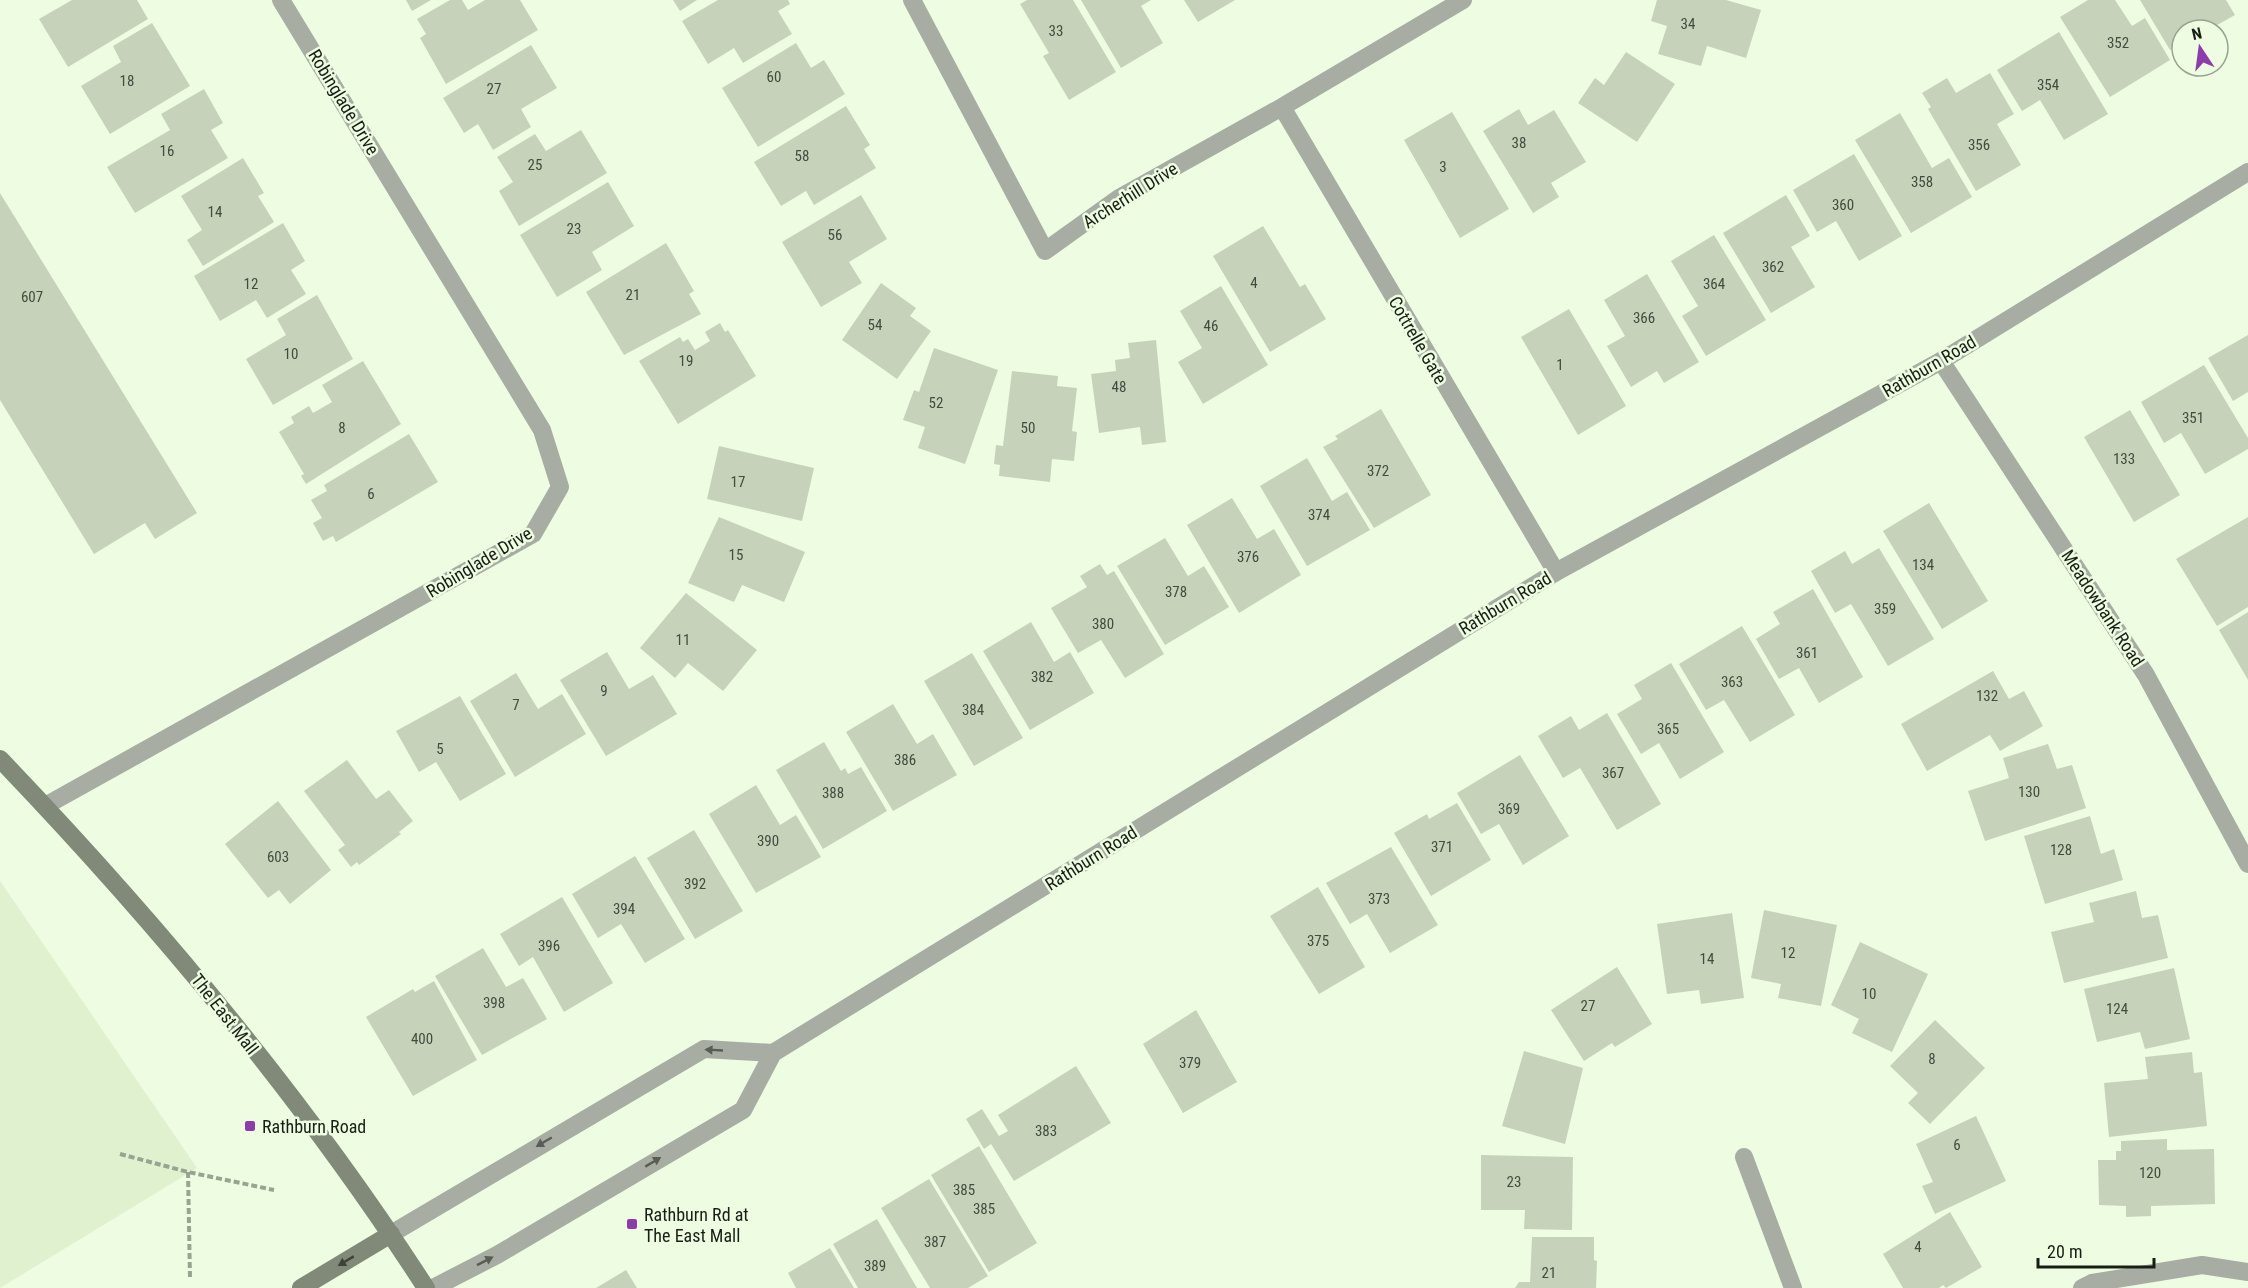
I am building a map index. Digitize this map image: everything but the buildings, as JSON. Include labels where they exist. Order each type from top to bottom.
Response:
[{"type":"main road","name":"The East Mall","points":[[0,759],[137,906],[206,988],[342,1163],[426,1288]]},
{"type":"main road","points":[[301,1288],[391,1234]]},
{"type":"street","name":"Robinglade Drive","points":[[45,806],[533,534],[560,487],[542,430],[282,0]]},
{"type":"street","name":"Archerhill Drive","points":[[912,0],[1045,251],[1119,198],[1282,107],[1463,0]]},
{"type":"street","name":"Cottrelle Gate","points":[[1282,107],[1556,572]]},
{"type":"street","name":"Rathburn Road","points":[[773,1053],[1556,572],[1941,361],[2248,172]]},
{"type":"street","name":"Meadowbank Road","points":[[1941,361],[2146,675],[2248,864]]},
{"type":"street","points":[[391,1234],[704,1049],[773,1053],[743,1110],[497,1255],[434,1288]]},
{"type":"street","points":[[1744,1157],[1792,1288]]},
{"type":"street","points":[[2082,1288],[2092,1284],[2202,1265],[2248,1272]]},
{"type":"path","points":[[120,1154],[188,1172],[274,1190]]},
{"type":"path","points":[[188,1172],[190,1278]]},
{"type":"shaded area","points":[[0,881],[197,1168],[0,1288]]},
{"type":"place","name":"Rathburn Road","points":[[250,1126]]},
{"type":"place","name":"Rathburn Rd at The East Mall","points":[[632,1224]]}]
